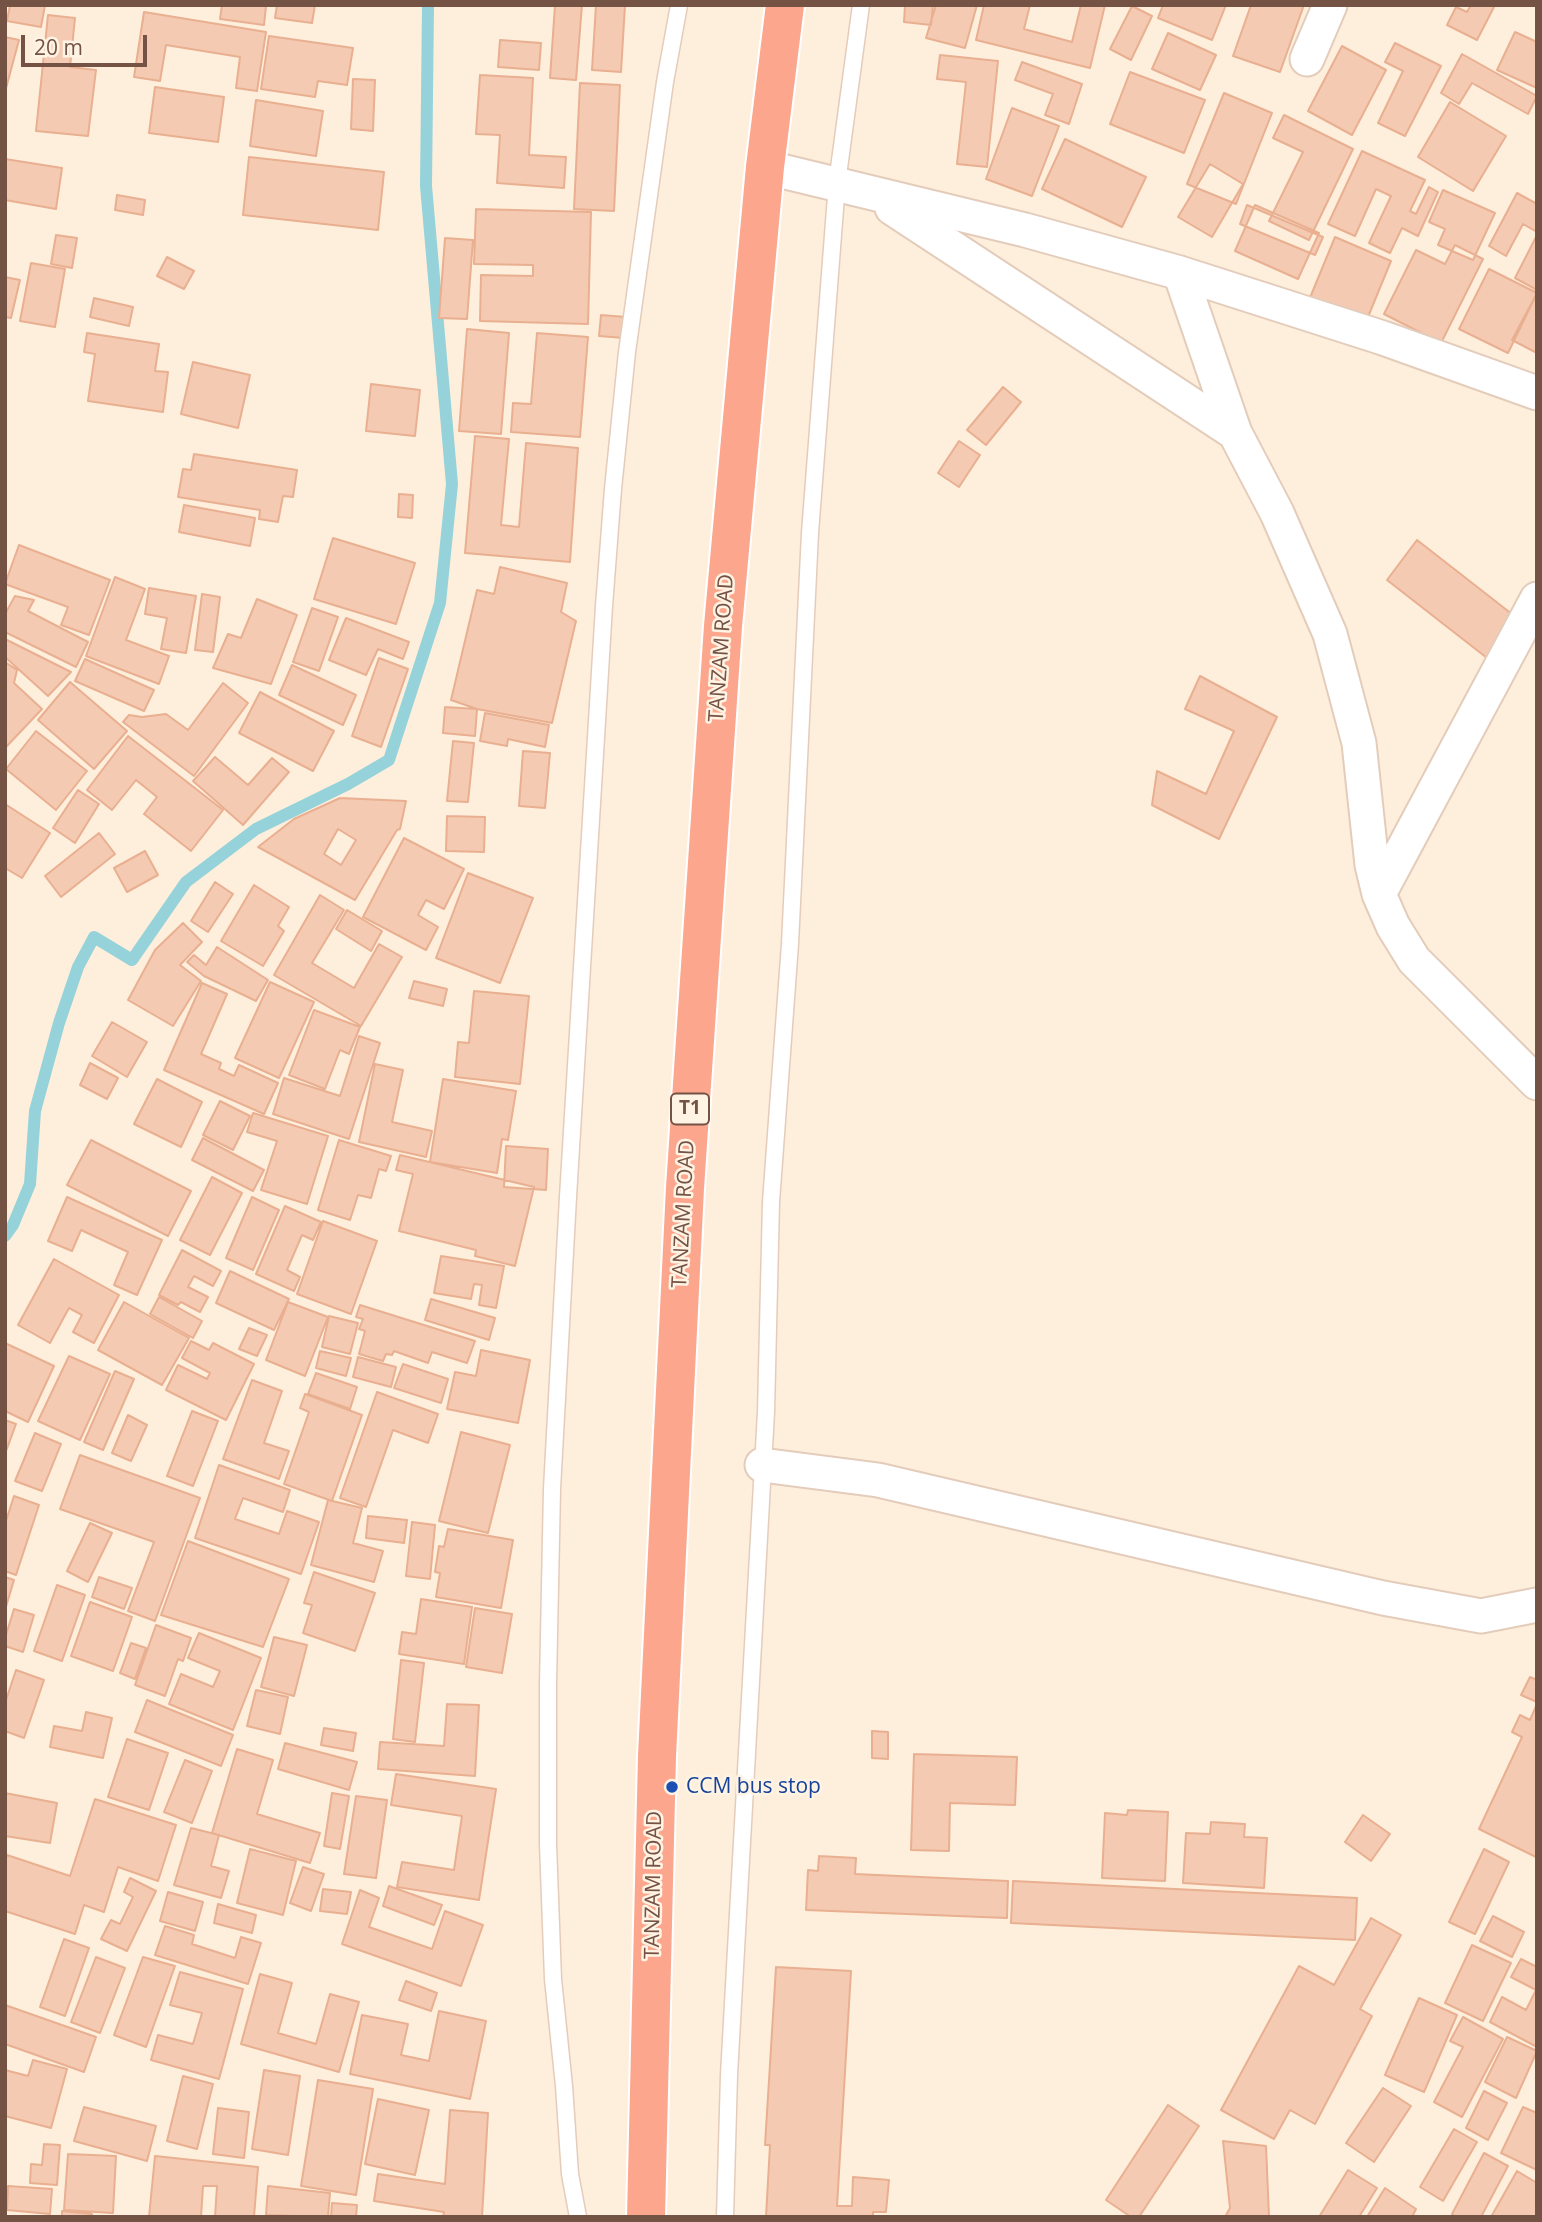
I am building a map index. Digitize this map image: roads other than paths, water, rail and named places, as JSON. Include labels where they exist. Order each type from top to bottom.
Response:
[{"type":"highway","name":"TANZAM ROAD","points":[[646,2217],[657,1756],[685,1188],[723,626],[765,167],[785,5]]},
{"type":"street","points":[[1307,59],[1330,5]]},
{"type":"street","points":[[765,167],[1026,230],[1180,273],[1383,338],[1537,393]]},
{"type":"street","points":[[871,194],[1235,433]]},
{"type":"street","points":[[1180,273],[1235,433],[1277,513],[1330,634],[1359,743],[1372,865],[1379,894],[1393,926],[1414,960],[1537,1083]]},
{"type":"street","points":[[1379,894],[1537,599]]},
{"type":"street","points":[[762,1465],[878,1480],[1383,1598],[1481,1616],[1537,1605]]},
{"type":"lane","points":[[578,2217],[570,2174],[553,1979],[548,1844],[552,1489],[570,1156],[613,489],[626,352],[665,82],[679,5]]},
{"type":"lane","points":[[725,2217],[729,2075],[766,1412],[771,1202],[790,944],[807,571],[837,183],[861,5]]},
{"type":"waterway","points":[[5,1236],[13,1225],[30,1184],[35,1111],[59,1023],[78,967],[94,937],[132,960],[186,882],[256,829],[348,784],[389,760],[440,603],[452,484],[426,186],[428,5]]},
{"type":"place","name":"CCM bus stop","points":[[672,1787]]}]
